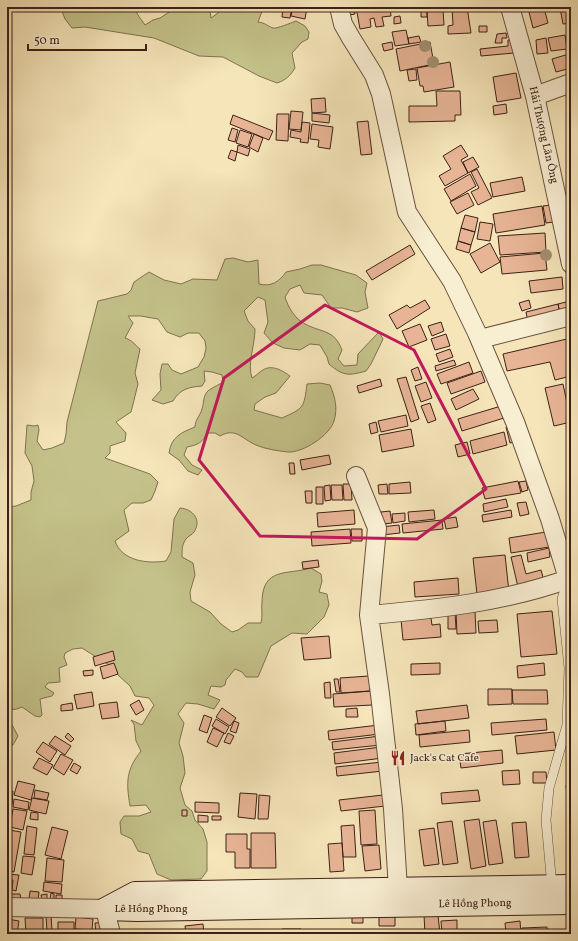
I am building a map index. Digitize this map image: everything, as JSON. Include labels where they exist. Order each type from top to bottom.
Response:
[{"type":"street","points":[[338,7],[343,24],[374,75],[382,94],[407,212],[452,281],[480,339],[515,422],[550,519],[569,578],[508,597],[446,608],[369,615]]},
{"type":"street","name":"Hải Thượng Lãn Ông","points":[[510,7],[535,96],[571,264]]},
{"type":"street","points":[[535,96],[571,83]]},
{"type":"street","points":[[480,339],[571,316]]},
{"type":"street","points":[[356,476],[377,528],[369,615],[394,809],[398,889]]},
{"type":"street","name":"Lê Hồng Phong","points":[[105,909],[135,893],[561,886]]},
{"type":"street","name":"Lê Hồng Phong","points":[[105,909],[153,910],[571,903]]},
{"type":"street","points":[[7,907],[105,909],[112,934]]},
{"type":"lane","points":[[561,886],[546,820],[550,788],[567,725],[569,668],[562,599],[569,578]]},
{"type":"highlighted area","points":[[325,305],[414,350],[486,489],[417,539],[260,536],[199,460],[224,378]]},
{"type":"shaded area","points":[[65,7],[119,7],[120,10],[135,7],[145,25],[160,18],[177,7],[206,7],[210,11],[211,18],[218,13],[222,7],[236,7],[242,11],[249,7],[261,7],[263,9],[258,22],[275,28],[296,21],[305,26],[309,32],[308,39],[302,42],[292,53],[295,68],[288,77],[277,83],[259,76],[223,57],[199,56],[154,38],[85,27],[72,28],[65,19],[62,11]]},
{"type":"shaded area","points":[[233,258],[248,262],[258,260],[259,284],[263,285],[274,283],[281,279],[286,272],[312,265],[321,265],[356,275],[367,283],[365,292],[368,308],[357,312],[342,308],[331,308],[322,295],[304,293],[300,285],[290,289],[285,297],[292,312],[301,322],[327,332],[335,338],[342,350],[338,359],[344,366],[357,365],[358,354],[379,332],[383,339],[366,371],[355,374],[342,373],[329,364],[320,345],[310,344],[300,350],[284,348],[273,343],[264,333],[268,322],[265,300],[258,297],[244,311],[248,321],[255,329],[250,367],[252,378],[266,368],[281,370],[290,376],[276,393],[265,397],[255,404],[254,410],[282,418],[295,412],[302,406],[304,403],[307,384],[320,383],[330,385],[332,389],[336,407],[334,421],[322,437],[301,450],[294,452],[284,452],[263,448],[251,443],[235,433],[220,436],[215,433],[207,433],[200,443],[187,447],[184,455],[192,465],[202,470],[198,475],[188,471],[179,460],[169,453],[170,447],[178,436],[195,427],[207,392],[223,382],[222,375],[204,371],[205,381],[202,386],[185,389],[173,401],[163,404],[152,400],[161,390],[160,374],[162,364],[168,364],[172,370],[181,374],[198,367],[204,357],[206,348],[205,341],[199,333],[188,333],[180,337],[167,332],[158,319],[141,316],[128,316],[133,323],[125,338],[132,341],[140,349],[135,373],[138,384],[131,412],[116,422],[126,433],[125,441],[110,446],[110,453],[105,458],[150,474],[158,482],[151,500],[143,503],[132,503],[124,510],[129,531],[115,541],[118,548],[129,557],[136,560],[151,562],[166,561],[171,552],[174,519],[180,508],[189,510],[197,519],[197,523],[194,532],[187,538],[183,545],[182,557],[193,563],[195,575],[190,592],[191,601],[210,612],[221,624],[232,632],[248,623],[261,623],[263,590],[267,582],[278,574],[311,568],[321,574],[322,581],[319,592],[327,594],[329,605],[324,617],[307,634],[292,633],[271,646],[258,677],[246,677],[242,672],[235,669],[226,680],[225,685],[221,687],[211,686],[208,695],[220,700],[214,709],[198,704],[186,703],[178,714],[184,723],[179,743],[183,756],[185,773],[180,788],[185,805],[192,811],[195,820],[203,829],[207,842],[207,871],[201,879],[171,880],[157,874],[149,854],[138,851],[132,839],[121,834],[120,822],[124,816],[139,816],[151,812],[146,805],[130,806],[128,790],[128,777],[132,764],[141,751],[136,741],[134,724],[131,720],[142,725],[154,705],[149,698],[135,696],[130,686],[118,675],[116,669],[82,648],[73,649],[65,653],[64,657],[67,665],[59,668],[60,682],[48,683],[45,687],[54,693],[52,696],[40,699],[42,715],[40,717],[35,716],[22,707],[9,710],[7,707],[7,507],[16,506],[31,500],[31,492],[34,481],[32,466],[25,453],[27,425],[38,425],[39,430],[37,441],[43,450],[64,443],[67,422],[98,301],[127,294],[131,290],[134,282],[149,272],[164,280],[181,284],[193,279],[217,280],[225,259]]},
{"type":"shaded area","points":[[7,722],[11,723],[18,736],[13,745],[7,746]]},
{"type":"building","points":[[283,7],[292,7],[290,18],[282,17]]},
{"type":"building","points":[[293,7],[307,7],[305,19],[291,16]]},
{"type":"building","points":[[342,7],[354,7],[355,14],[343,16]]},
{"type":"building","points":[[356,7],[372,7],[373,9],[390,7],[391,16],[382,17],[384,26],[376,27],[374,18],[370,19],[371,27],[360,29]]},
{"type":"building","points":[[452,7],[467,7],[471,33],[448,34],[448,26],[453,25]]},
{"type":"building","points":[[571,7],[571,23],[563,24],[560,8]]},
{"type":"building","points":[[544,8],[548,23],[533,28],[529,12]]},
{"type":"building","points":[[443,10],[444,25],[428,26],[427,11]]},
{"type":"building","points":[[421,11],[427,11],[427,17],[421,17]]},
{"type":"building","points":[[400,16],[401,23],[394,24],[394,17]]},
{"type":"building","points":[[479,26],[487,26],[487,32],[479,32]]},
{"type":"building","points":[[571,28],[571,52],[567,29]]},
{"type":"building","points":[[406,30],[409,44],[395,46],[392,32]]},
{"type":"building","points":[[506,33],[507,38],[502,38],[502,43],[495,43],[497,34]]},
{"type":"building","points":[[565,35],[567,49],[551,51],[548,38]]},
{"type":"building","points":[[419,36],[421,42],[409,44],[408,38]]},
{"type":"building","points":[[546,38],[548,53],[537,54],[536,40]]},
{"type":"building","points":[[513,39],[514,53],[481,56],[480,49],[508,46],[508,40]]},
{"type":"building","points":[[392,42],[393,49],[384,51],[382,44]]},
{"type":"building","points":[[430,42],[434,64],[400,71],[396,49]]},
{"type":"building","points":[[569,54],[571,68],[556,72],[552,59]]},
{"type":"building","points":[[450,62],[454,87],[424,92],[423,86],[420,86],[417,68]]},
{"type":"building","points":[[416,69],[417,80],[409,81],[407,70]]},
{"type":"building","points":[[516,73],[521,98],[497,102],[493,77]]},
{"type":"building","points":[[436,91],[460,91],[461,115],[455,115],[455,121],[409,122],[409,106],[437,106]]},
{"type":"building","points":[[325,98],[326,112],[312,113],[311,99]]},
{"type":"building","points":[[506,104],[507,113],[494,115],[493,106]]},
{"type":"building","points":[[291,111],[303,112],[301,130],[289,129]]},
{"type":"building","points":[[571,112],[571,124],[570,124],[567,113]]},
{"type":"building","points":[[312,113],[330,115],[329,123],[312,121]]},
{"type":"building","points":[[277,114],[289,114],[288,141],[276,140]]},
{"type":"building","points":[[233,115],[273,131],[269,140],[230,124]]},
{"type":"building","points":[[368,121],[372,154],[361,155],[357,122]]},
{"type":"building","points":[[302,122],[310,123],[308,143],[300,142],[301,139],[290,137],[291,130],[301,132]]},
{"type":"building","points":[[312,124],[333,127],[330,149],[318,147],[319,140],[310,139]]},
{"type":"building","points":[[232,128],[238,130],[235,142],[228,140]]},
{"type":"building","points":[[240,130],[252,134],[248,147],[236,143]]},
{"type":"building","points":[[254,134],[263,138],[258,152],[249,147]]},
{"type":"building","points":[[238,145],[250,149],[248,156],[237,152]]},
{"type":"building","points":[[461,145],[468,156],[461,160],[468,173],[445,186],[439,176],[451,169],[443,156]]},
{"type":"building","points":[[231,150],[237,152],[235,161],[228,158]]},
{"type":"building","points":[[473,157],[479,167],[468,173],[463,162]]},
{"type":"building","points":[[477,169],[492,198],[478,205],[471,192],[479,188],[471,172]]},
{"type":"building","points":[[470,174],[476,186],[451,201],[444,189]]},
{"type":"building","points":[[522,177],[525,191],[493,197],[490,183]]},
{"type":"building","points":[[468,193],[474,205],[457,214],[450,202]]},
{"type":"building","points":[[551,205],[554,222],[546,223],[543,206]]},
{"type":"building","points":[[542,206],[545,225],[496,233],[493,214]]},
{"type":"building","points":[[465,215],[478,218],[475,232],[461,228]]},
{"type":"building","points":[[480,222],[493,224],[490,241],[477,239]]},
{"type":"building","points":[[461,228],[475,232],[471,245],[458,241]]},
{"type":"building","points":[[545,233],[546,252],[500,255],[498,236]]},
{"type":"building","points":[[458,241],[471,245],[469,253],[456,249]]},
{"type":"building","points":[[490,243],[500,262],[481,273],[470,254]]},
{"type":"building","points":[[410,245],[415,254],[372,280],[366,271]]},
{"type":"building","points":[[545,253],[547,270],[502,274],[500,257]]},
{"type":"building","points":[[562,277],[563,289],[531,293],[529,281]]},
{"type":"building","points":[[425,300],[430,308],[397,329],[389,315],[407,305],[410,308]]},
{"type":"building","points":[[529,300],[531,308],[522,311],[519,303]]},
{"type":"building","points":[[570,301],[571,311],[560,314],[558,304]]},
{"type":"building","points":[[558,304],[560,314],[528,322],[526,312]]},
{"type":"building","points":[[441,322],[444,331],[432,336],[428,326]]},
{"type":"building","points":[[420,324],[427,340],[409,347],[402,331]]},
{"type":"building","points":[[446,334],[450,346],[435,350],[431,339]]},
{"type":"building","points":[[571,338],[571,380],[568,381],[567,377],[555,380],[550,362],[507,371],[503,354]]},
{"type":"building","points":[[450,349],[453,357],[439,362],[436,354]]},
{"type":"building","points":[[454,360],[456,365],[436,371],[435,366]]},
{"type":"building","points":[[469,362],[473,373],[441,384],[437,374]]},
{"type":"building","points":[[418,367],[422,379],[415,381],[411,370]]},
{"type":"building","points":[[481,371],[485,382],[451,394],[447,383]]},
{"type":"building","points":[[406,377],[419,419],[411,422],[397,379]]},
{"type":"building","points":[[380,379],[382,386],[359,393],[357,386]]},
{"type":"building","points":[[426,382],[432,398],[421,402],[415,386]]},
{"type":"building","points":[[563,384],[571,422],[554,426],[545,388]]},
{"type":"building","points":[[473,389],[479,399],[456,410],[451,399]]},
{"type":"building","points":[[430,403],[436,420],[428,423],[421,406]]},
{"type":"building","points":[[501,406],[504,418],[462,431],[458,419]]},
{"type":"building","points":[[406,415],[408,426],[381,432],[378,421]]},
{"type":"building","points":[[376,422],[378,432],[371,434],[369,424]]},
{"type":"building","points":[[514,425],[518,441],[510,443],[506,427]]},
{"type":"building","points":[[411,429],[414,446],[382,452],[379,435]]},
{"type":"building","points":[[504,432],[507,445],[473,454],[470,441]]},
{"type":"building","points":[[467,442],[470,454],[458,457],[455,445]]},
{"type":"building","points":[[329,455],[331,464],[302,470],[300,460]]},
{"type":"building","points":[[289,463],[294,463],[295,474],[290,474]]},
{"type":"building","points":[[518,481],[521,493],[485,499],[482,488]]},
{"type":"building","points":[[526,481],[528,490],[522,492],[519,482]]},
{"type":"building","points":[[410,482],[411,493],[389,494],[389,484]]},
{"type":"building","points":[[343,484],[351,484],[352,500],[344,500]]},
{"type":"building","points":[[387,484],[388,494],[379,494],[378,485]]},
{"type":"building","points":[[330,485],[331,500],[325,501],[324,486]]},
{"type":"building","points":[[331,485],[342,485],[343,500],[332,500]]},
{"type":"building","points":[[316,487],[323,487],[323,504],[316,504]]},
{"type":"building","points":[[305,491],[312,491],[312,503],[306,503]]},
{"type":"building","points":[[506,499],[508,507],[484,512],[483,504]]},
{"type":"building","points":[[526,502],[529,514],[520,516],[517,503]]},
{"type":"building","points":[[354,510],[355,524],[318,527],[317,513]]},
{"type":"building","points":[[434,510],[435,519],[409,522],[408,512]]},
{"type":"building","points":[[511,510],[512,517],[483,522],[482,515]]},
{"type":"building","points":[[390,511],[392,523],[383,524],[381,512]]},
{"type":"building","points":[[405,513],[405,521],[393,523],[392,514]]},
{"type":"building","points":[[456,517],[458,527],[446,529],[444,519]]},
{"type":"building","points":[[442,520],[443,529],[403,533],[402,524]]},
{"type":"building","points":[[399,525],[400,533],[382,535],[381,527]]},
{"type":"building","points":[[350,529],[351,543],[312,546],[311,532]]},
{"type":"building","points":[[351,529],[362,529],[362,541],[352,541]]},
{"type":"building","points":[[546,532],[549,547],[511,553],[509,538]]},
{"type":"building","points":[[549,548],[550,557],[528,562],[527,553]]},
{"type":"building","points":[[505,555],[509,592],[477,594],[473,558]]},
{"type":"building","points":[[521,555],[526,574],[541,570],[544,581],[518,587],[511,557]]},
{"type":"building","points":[[318,560],[319,567],[303,569],[302,562]]},
{"type":"building","points":[[458,578],[459,594],[415,597],[414,582]]},
{"type":"building","points":[[456,611],[475,611],[476,633],[457,634]]},
{"type":"building","points":[[552,611],[557,654],[521,657],[517,614]]},
{"type":"building","points":[[455,612],[456,629],[448,629],[448,613]]},
{"type":"building","points":[[431,618],[432,625],[440,624],[441,637],[403,640],[401,620]]},
{"type":"building","points":[[497,620],[498,632],[479,633],[478,621]]},
{"type":"building","points":[[329,636],[331,658],[304,660],[301,638]]},
{"type":"building","points":[[113,651],[115,660],[95,666],[93,657]]},
{"type":"building","points":[[114,663],[118,674],[103,679],[100,667]]},
{"type":"building","points":[[440,663],[440,674],[411,675],[411,664]]},
{"type":"building","points":[[544,663],[545,675],[518,678],[517,666]]},
{"type":"building","points":[[93,670],[93,675],[84,676],[83,671]]},
{"type":"building","points":[[369,676],[370,691],[341,693],[340,678]]},
{"type":"building","points":[[334,679],[338,679],[340,692],[336,692]]},
{"type":"building","points":[[330,682],[331,698],[325,698],[324,683]]},
{"type":"building","points":[[488,689],[512,689],[512,704],[488,705]]},
{"type":"building","points":[[512,690],[547,690],[548,704],[513,704]]},
{"type":"building","points":[[371,691],[372,705],[334,707],[333,694]]},
{"type":"building","points":[[92,692],[94,706],[77,709],[74,695]]},
{"type":"building","points":[[139,700],[144,710],[136,715],[130,705]]},
{"type":"building","points":[[117,702],[119,717],[102,719],[99,704]]},
{"type":"building","points":[[72,703],[73,710],[61,711],[61,705]]},
{"type":"building","points":[[467,705],[469,718],[418,724],[416,711]]},
{"type":"building","points":[[222,708],[236,718],[230,726],[216,717]]},
{"type":"building","points":[[357,708],[358,717],[346,717],[346,709]]},
{"type":"building","points":[[204,715],[212,718],[207,733],[199,730]]},
{"type":"building","points":[[216,719],[229,727],[225,734],[212,726]]},
{"type":"building","points":[[546,719],[547,730],[492,735],[491,723]]},
{"type":"building","points":[[234,721],[239,723],[236,733],[230,731]]},
{"type":"building","points":[[445,721],[446,731],[416,735],[415,724]]},
{"type":"building","points":[[379,725],[380,734],[329,740],[328,731]]},
{"type":"building","points":[[213,728],[224,733],[217,747],[207,742]]},
{"type":"building","points":[[469,730],[470,742],[420,747],[419,735]]},
{"type":"building","points":[[554,732],[556,750],[517,754],[515,736]]},
{"type":"building","points":[[68,733],[74,739],[71,742],[65,737]]},
{"type":"building","points":[[228,733],[234,736],[230,744],[224,742]]},
{"type":"building","points":[[55,736],[71,746],[65,755],[49,744]]},
{"type":"building","points":[[380,736],[381,745],[333,750],[332,742]]},
{"type":"building","points":[[43,742],[57,751],[50,762],[36,752]]},
{"type":"building","points":[[381,747],[383,758],[335,764],[334,753]]},
{"type":"building","points":[[502,750],[503,763],[461,768],[459,754]]},
{"type":"building","points":[[61,754],[73,760],[64,775],[53,768]]},
{"type":"building","points":[[39,758],[53,765],[47,775],[33,768]]},
{"type":"building","points":[[382,762],[383,771],[337,776],[336,767]]},
{"type":"building","points":[[74,763],[81,767],[77,774],[70,770]]},
{"type":"building","points":[[519,770],[520,784],[503,785],[502,771]]},
{"type":"building","points":[[533,772],[546,772],[547,783],[533,783]]},
{"type":"building","points":[[18,781],[35,785],[31,800],[14,795]]},
{"type":"building","points":[[566,785],[571,785],[571,809],[568,809]]},
{"type":"building","points":[[35,790],[49,793],[47,800],[34,798]]},
{"type":"building","points":[[478,790],[480,801],[442,804],[441,793]]},
{"type":"building","points":[[8,791],[13,791],[12,805],[7,804]]},
{"type":"building","points":[[240,793],[257,794],[255,819],[238,817]]},
{"type":"building","points":[[259,795],[270,796],[268,819],[258,819]]},
{"type":"building","points":[[383,795],[385,806],[341,811],[339,800]]},
{"type":"building","points":[[32,798],[49,801],[46,814],[29,810]]},
{"type":"building","points":[[14,799],[29,802],[28,810],[13,807]]},
{"type":"building","points":[[195,802],[219,803],[219,813],[195,812]]},
{"type":"building","points":[[13,809],[27,811],[23,830],[10,827]]},
{"type":"building","points":[[182,810],[187,810],[187,816],[182,816]]},
{"type":"building","points":[[375,810],[377,844],[361,845],[359,811]]},
{"type":"building","points":[[31,812],[38,813],[38,820],[30,819]]},
{"type":"building","points":[[198,815],[208,816],[208,822],[198,822]]},
{"type":"building","points":[[212,816],[221,816],[221,820],[212,820]]},
{"type":"building","points":[[479,819],[486,866],[471,869],[464,821]]},
{"type":"building","points":[[496,820],[503,863],[489,865],[483,822]]},
{"type":"building","points":[[452,821],[458,863],[443,865],[437,823]]},
{"type":"building","points":[[526,822],[529,857],[515,858],[512,823]]},
{"type":"building","points":[[354,825],[356,857],[343,857],[341,826]]},
{"type":"building","points":[[27,826],[37,828],[34,855],[24,854]]},
{"type":"building","points":[[52,827],[68,831],[61,859],[45,855]]},
{"type":"building","points":[[434,828],[439,864],[424,866],[419,830]]},
{"type":"building","points":[[9,830],[21,832],[14,872],[7,870],[7,843]]},
{"type":"building","points":[[251,833],[275,833],[276,868],[251,868]]},
{"type":"building","points":[[226,834],[247,834],[247,849],[250,849],[250,868],[235,868],[235,852],[226,852]]},
{"type":"building","points":[[342,843],[344,871],[330,872],[328,844]]},
{"type":"building","points":[[379,845],[381,869],[365,871],[362,846]]},
{"type":"building","points":[[23,856],[35,857],[32,875],[21,873]]},
{"type":"building","points":[[47,858],[64,860],[62,882],[45,881]]},
{"type":"building","points":[[7,874],[19,875],[16,891],[12,890],[13,880],[7,880]]},
{"type":"building","points":[[7,881],[11,882],[10,893],[7,893]]},
{"type":"building","points":[[44,882],[62,884],[61,894],[43,891]]},
{"type":"building","points":[[30,891],[39,892],[38,900],[29,899]]},
{"type":"building","points":[[51,893],[54,894],[54,900],[50,899]]},
{"type":"building","points":[[11,894],[20,894],[21,900],[12,901]]},
{"type":"building","points":[[47,894],[47,900],[42,900],[41,895]]},
{"type":"building","points":[[56,895],[62,895],[62,900],[56,900]]},
{"type":"building","points":[[352,912],[363,912],[363,923],[352,923]]},
{"type":"building","points":[[46,915],[51,915],[52,932],[47,932]]},
{"type":"building","points":[[424,915],[438,915],[440,934],[425,934]]},
{"type":"building","points":[[379,916],[395,916],[395,926],[379,926]]},
{"type":"building","points":[[76,917],[93,919],[92,930],[75,929]]},
{"type":"building","points":[[25,918],[43,918],[43,934],[26,934]]},
{"type":"building","points":[[7,919],[19,921],[17,934],[7,934]]},
{"type":"building","points":[[457,920],[457,934],[442,934],[441,921]]},
{"type":"building","points":[[520,921],[521,934],[506,934],[505,923]]},
{"type":"building","points":[[58,922],[74,922],[74,934],[58,934]]},
{"type":"building","points":[[107,922],[108,934],[96,934],[95,923]]},
{"type":"building","points":[[203,924],[204,934],[186,934],[185,926]]},
{"type":"building","points":[[547,927],[548,934],[523,934],[522,928]]},
{"type":"building","points":[[282,929],[301,929],[302,934],[282,934]]},
{"type":"building","points":[[329,930],[329,934],[315,934],[314,931]]},
{"type":"building","points":[[397,930],[412,930],[412,934],[397,934]]},
{"type":"building","points":[[185,931],[186,934],[170,934],[170,932]]},
{"type":"building","points":[[379,931],[394,931],[394,934],[379,934]]},
{"type":"place","name":"Jack's Cat Cafe","points":[[398,758]]}]
